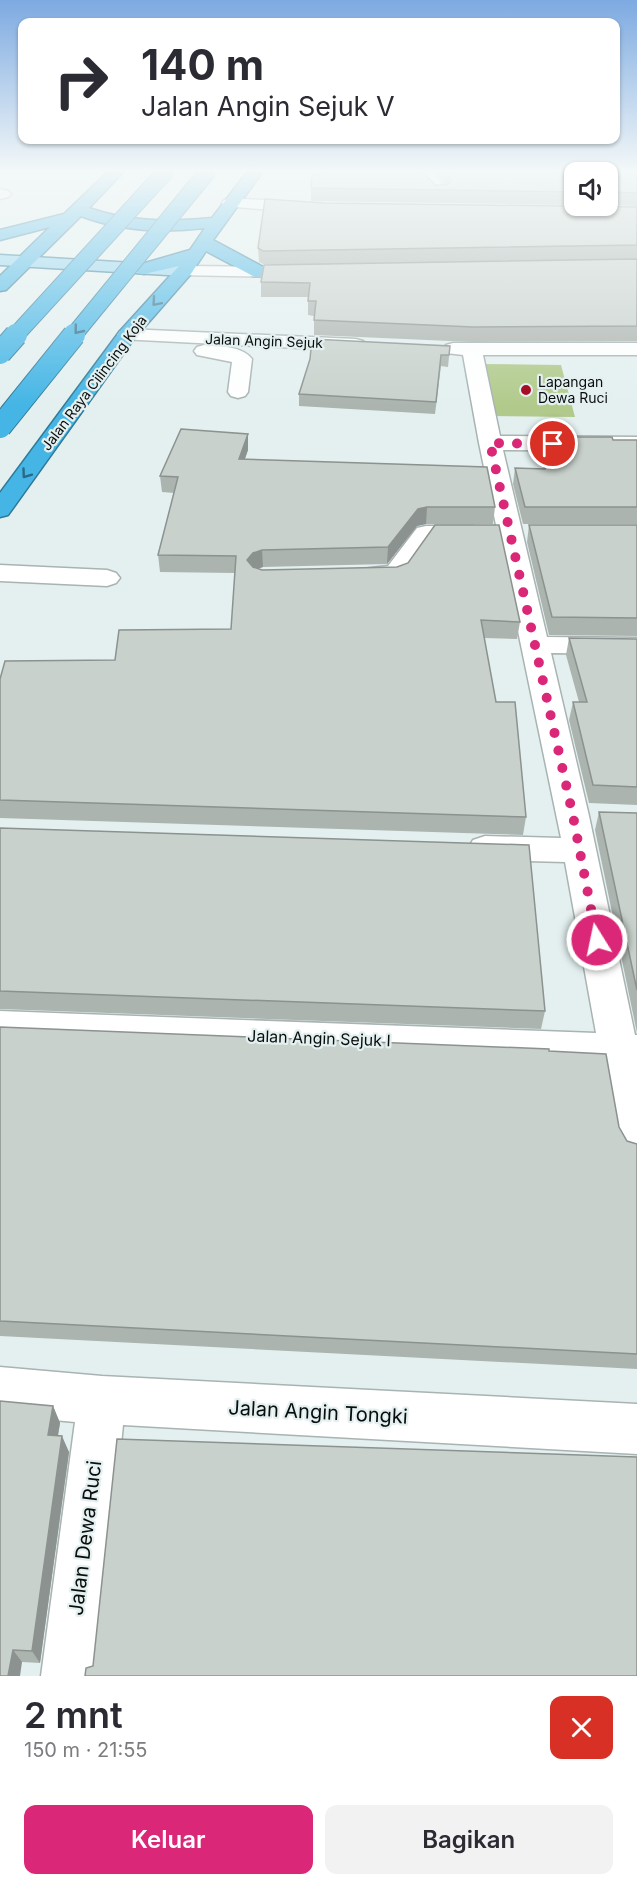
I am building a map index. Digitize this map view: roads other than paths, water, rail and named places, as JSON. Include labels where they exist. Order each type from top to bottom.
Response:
[{"type":"highway","points":[[0,286],[37,249]]},
{"type":"highway","points":[[0,353],[95,249]]},
{"type":"highway","points":[[0,427],[143,249]]},
{"type":"highway","points":[[144,269],[181,260],[197,249]]},
{"type":"highway","name":"Jalan Raya Cilincing Koja","points":[[0,510],[123,340],[184,271],[198,249]]},
{"type":"highway","points":[[202,249],[259,272]]},
{"type":"main road","points":[[3,258],[184,271]]},
{"type":"street","points":[[184,271],[304,272]]},
{"type":"street","points":[[123,340],[237,355],[242,359],[238,393]]},
{"type":"street","name":"Jalan Angin Sejuk","points":[[123,340],[380,346]]},
{"type":"street","points":[[438,348],[472,350],[637,349]]},
{"type":"street","points":[[472,350],[490,443],[522,533],[535,645],[627,1051],[637,1143]]},
{"type":"street","points":[[490,443],[637,444]]},
{"type":"street","points":[[341,575],[396,574],[426,533],[522,533]]},
{"type":"street","points":[[0,573],[107,578]]},
{"type":"street","points":[[535,645],[637,646]]},
{"type":"street","points":[[573,816],[605,817]]},
{"type":"street","points":[[460,847],[580,851]]},
{"type":"street","name":"Jalan Angin Sejuk I","points":[[0,1027],[627,1051]]},
{"type":"street","name":"Jalan Angin Tongki","points":[[0,1391],[102,1400],[637,1429]]},
{"type":"street","name":"Jalan Dewa Ruci","points":[[69,1676],[102,1400]]},
{"type":"place","name":"Lapangan Dewa Ruci","points":[[526,390]]}]
